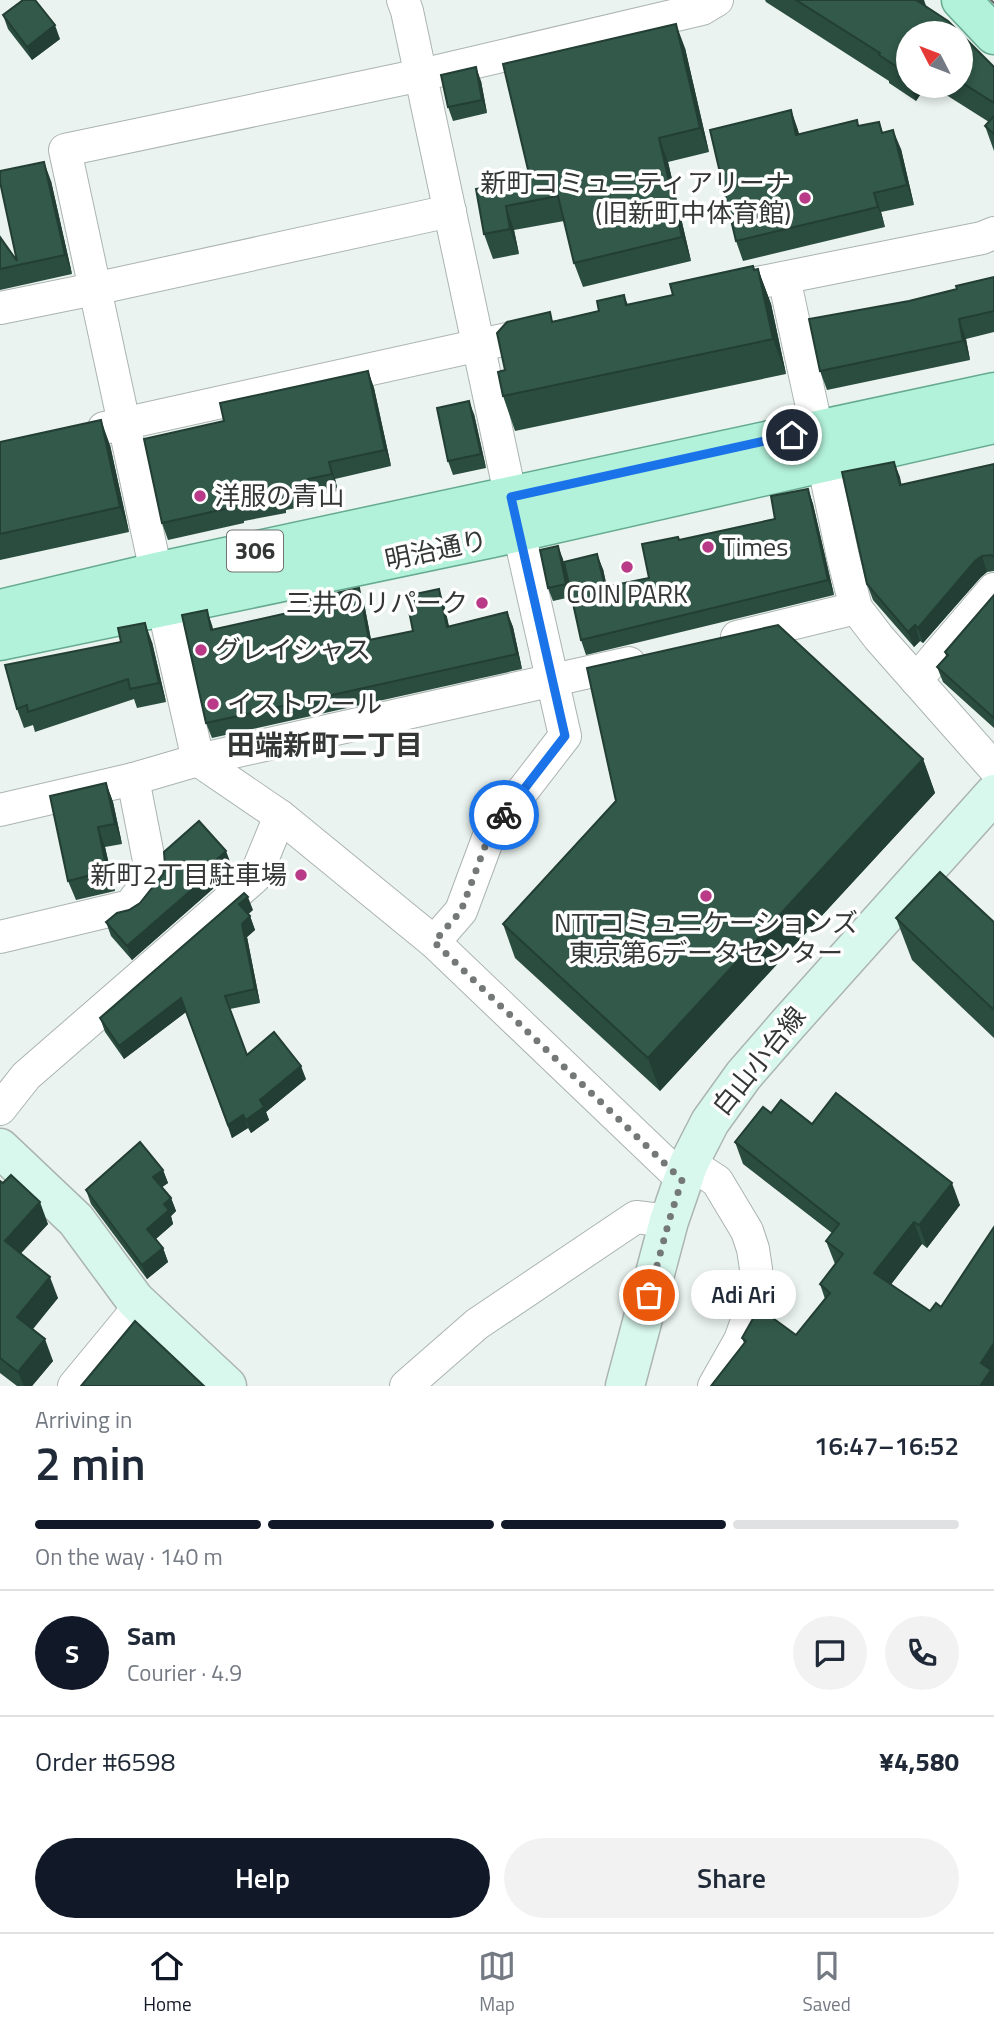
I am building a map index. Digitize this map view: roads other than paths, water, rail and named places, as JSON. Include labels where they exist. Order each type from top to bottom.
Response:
[{"type":"main road","points":[[961,0],[994,35]]},
{"type":"main road","name":"明治通り","points":[[0,609],[160,589],[515,514],[820,446],[994,392]]},
{"type":"main road","name":"明治通り","points":[[820,446],[994,424]]},
{"type":"main road","name":"明治通り","points":[[0,641],[160,589]]},
{"type":"main road","name":"白山小台線","points":[[625,1386],[669,1221],[686,1171],[710,1122],[743,1076],[994,794]]},
{"type":"main road","points":[[0,1148],[71,1214],[140,1306],[227,1386]]},
{"type":"street","points":[[407,2],[515,514],[565,736],[490,833],[461,911],[434,942]]},
{"type":"street","points":[[709,5],[421,75],[65,150],[198,760],[280,817],[434,942],[686,1171],[717,1181],[747,1231],[753,1249],[755,1269],[752,1307],[740,1340],[714,1386]]},
{"type":"street","points":[[0,308],[450,211]]},
{"type":"street","points":[[689,298],[968,241],[994,233]]},
{"type":"street","points":[[784,278],[856,608],[994,768]]},
{"type":"street","points":[[73,434],[571,325]]},
{"type":"street","points":[[916,680],[994,589]]},
{"type":"street","points":[[710,643],[856,608]]},
{"type":"street","points":[[0,810],[134,779],[198,760],[657,656]]},
{"type":"street","points":[[0,937],[130,906],[152,876],[134,779]]},
{"type":"street","points":[[0,1109],[26,1076],[254,877],[280,817]]},
{"type":"street","points":[[406,1386],[477,1324],[636,1217],[669,1221]]},
{"type":"street","points":[[74,1386],[140,1306]]},
{"type":"tram line","points":[[991,0],[994,3]]},
{"type":"place","name":"新町コミュニティアリーナ (旧新町中体育館)","points":[[805,198]]},
{"type":"place","name":"洋服の青山","points":[[200,496]]},
{"type":"place","name":"Times","points":[[708,547]]},
{"type":"place","name":"COIN PARK","points":[[627,567]]},
{"type":"place","name":"三井のリパーク","points":[[482,603]]},
{"type":"place","name":"グレイシャス","points":[[201,650]]},
{"type":"place","name":"イストワール","points":[[213,704]]},
{"type":"place","name":"新町2丁目駐車場","points":[[301,875]]},
{"type":"place","name":"NTTコミュニケーションズ 東京第6データセンター","points":[[706,896]]},
{"type":"place","name":"Adi Ari","points":[[649,1295]]},
{"type":"district","name":"田端新町二丁目","points":[[325,745]]}]
